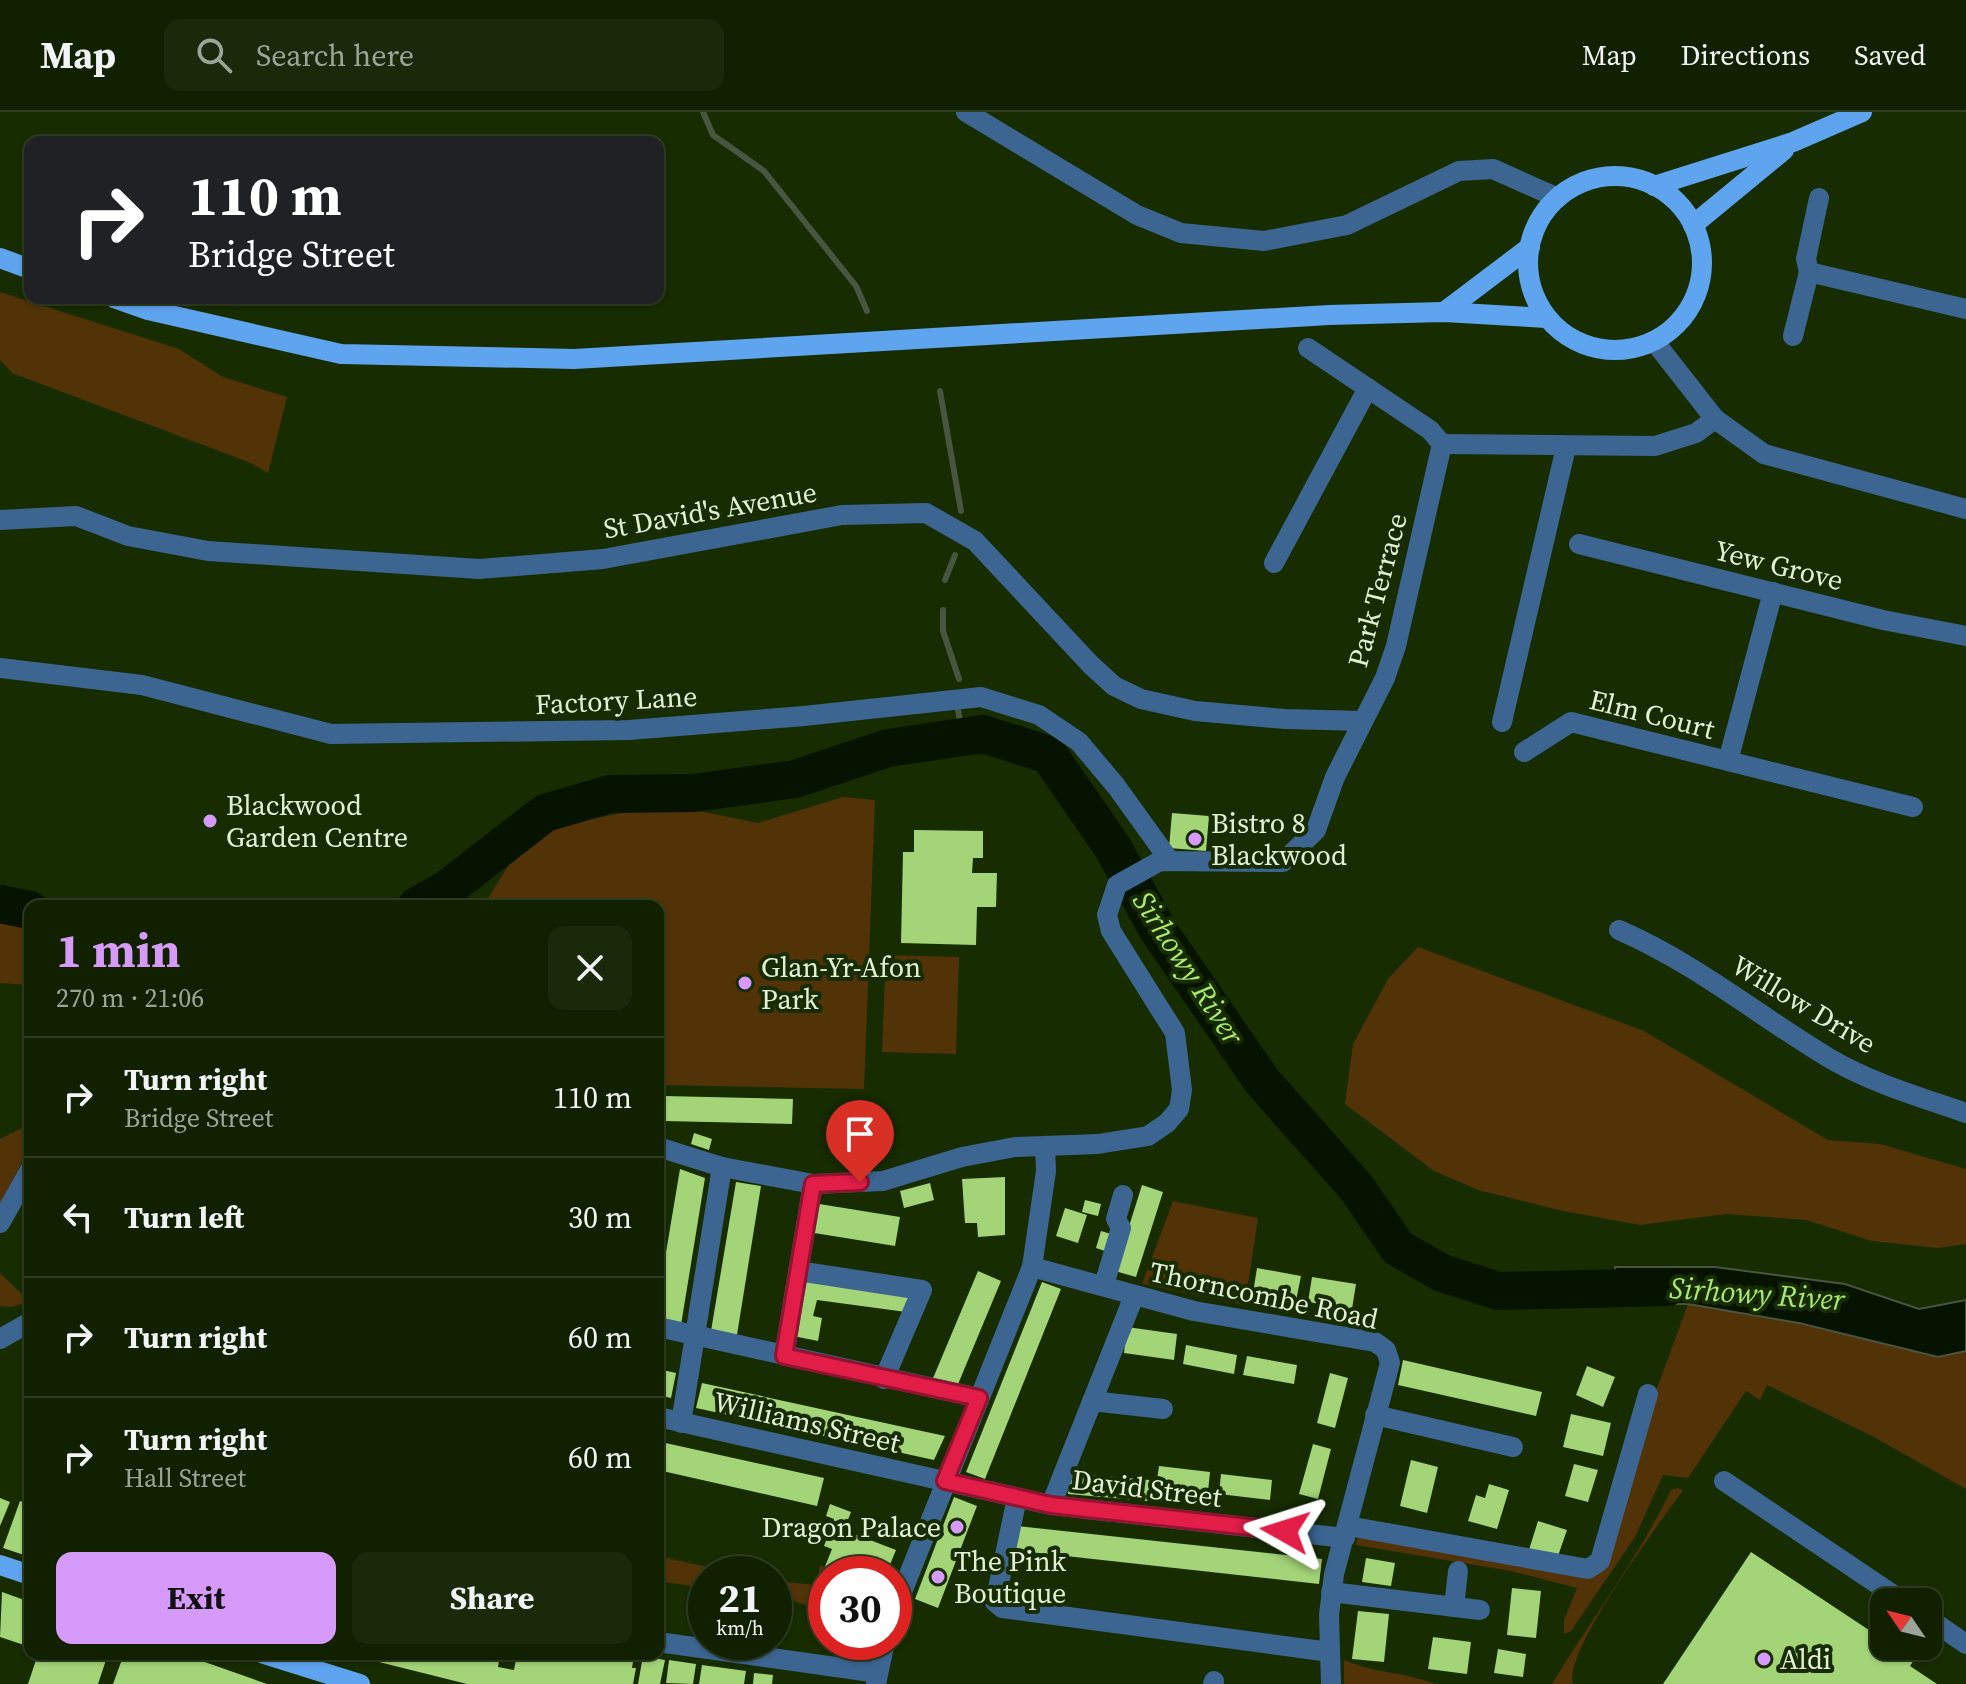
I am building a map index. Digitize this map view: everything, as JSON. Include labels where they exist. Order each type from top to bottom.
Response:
[{"type":"main road","points":[[1654,186],[1793,142],[1862,112]]},
{"type":"main road","points":[[1693,225],[1793,142]]},
{"type":"main road","points":[[1605,177],[1630,178],[1654,186],[1670,196],[1693,225],[1701,254],[1699,284],[1687,311],[1667,333],[1654,341],[1626,349],[1596,348],[1569,337],[1547,318],[1531,284],[1530,247],[1535,228],[1558,198],[1588,181],[1605,177]]},
{"type":"main road","points":[[1444,312],[1530,247]]},
{"type":"main road","points":[[0,258],[24,267]]},
{"type":"main road","points":[[131,304],[341,354],[574,359],[1329,315],[1444,312],[1547,318]]},
{"type":"main road","points":[[0,1565],[24,1573]]},
{"type":"main road","points":[[283,1660],[360,1684]]},
{"type":"street","points":[[966,112],[1137,215],[1181,233],[1264,241],[1347,225],[1459,171],[1493,169],[1558,198]]},
{"type":"street","points":[[1793,336],[1809,272],[1806,259],[1819,198]]},
{"type":"street","points":[[1809,272],[1966,309]]},
{"type":"street","points":[[1654,341],[1715,419],[1764,454],[1966,509]]},
{"type":"street","points":[[1308,348],[1430,430],[1442,444],[1655,446],[1696,433],[1715,419]]},
{"type":"street","points":[[1274,563],[1368,388]]},
{"type":"street","name":"Park Terrace","points":[[1165,861],[1283,862],[1316,830],[1335,777],[1385,678],[1396,646],[1442,444]]},
{"type":"street","points":[[1502,722],[1566,447]]},
{"type":"street","name":"St David's Avenue","points":[[0,520],[76,516],[128,536],[208,551],[479,569],[603,559],[842,515],[926,513],[975,541],[1091,665],[1114,686],[1141,699],[1195,711],[1285,719],[1363,721]]},
{"type":"street","name":"Yew Grove","points":[[1579,544],[1883,620],[1966,636]]},
{"type":"street","name":"Elm Court","points":[[1728,761],[1773,592]]},
{"type":"street","name":"Factory Lane","points":[[0,668],[142,685],[331,734],[629,730],[981,697],[1039,715],[1079,742],[1116,786],[1165,861]]},
{"type":"street","name":"Elm Court","points":[[1524,752],[1571,722],[1913,807]]},
{"type":"street","points":[[664,1149],[722,1167],[813,1184],[883,1181],[962,1157],[1015,1147],[1098,1144],[1148,1136],[1167,1123],[1179,1109],[1182,1090],[1175,1033],[1111,931],[1107,915],[1117,885],[1165,861]]},
{"type":"street","name":"Willow Drive","points":[[1619,930],[1661,948],[1832,1059],[1892,1087],[1966,1113]]},
{"type":"street","points":[[912,1566],[1032,1267],[1046,1171],[1045,1147]]},
{"type":"street","points":[[681,1423],[722,1167]]},
{"type":"street","points":[[0,1223],[24,1181]]},
{"type":"street","points":[[784,1356],[813,1184]]},
{"type":"street","points":[[1104,1285],[1121,1228],[1116,1219],[1123,1195]]},
{"type":"street","name":"Thorncombe Road","points":[[1032,1267],[1194,1311],[1375,1342],[1386,1350],[1390,1363],[1331,1592],[1331,1684]]},
{"type":"street","points":[[798,1271],[922,1290],[884,1379]]},
{"type":"street","points":[[1051,1505],[1134,1296]]},
{"type":"street","points":[[664,1328],[979,1398]]},
{"type":"street","points":[[0,1339],[24,1329]]},
{"type":"street","name":"David Street","points":[[945,1481],[1051,1505],[1346,1532],[1588,1569],[1600,1561],[1648,1394]]},
{"type":"street","points":[[1092,1401],[1163,1409]]},
{"type":"street","points":[[1375,1415],[1513,1447]]},
{"type":"street","name":"Williams Street","points":[[664,1419],[945,1481]]},
{"type":"street","points":[[1724,1481],[1883,1588]]},
{"type":"street","points":[[1017,1498],[995,1602],[1002,1608],[1322,1651],[1330,1649]]},
{"type":"street","points":[[1454,1607],[1458,1571]]},
{"type":"street","points":[[1331,1592],[1480,1610]]},
{"type":"street","points":[[1942,1628],[1966,1644]]},
{"type":"street","points":[[664,1643],[877,1678]]},
{"type":"shaded area","points":[[0,292],[24,300],[24,304],[38,304],[179,349],[223,377],[287,397],[268,473],[251,463],[12,373],[0,360]]},
{"type":"shaded area","points":[[843,797],[875,800],[864,1089],[664,1085],[664,900],[487,900],[530,831],[632,811],[685,808],[758,823]]},
{"type":"shaded area","points":[[0,920],[24,926],[24,985],[0,983]]},
{"type":"shaded area","points":[[1418,947],[1644,1031],[1828,1140],[1880,1144],[1966,1169],[1966,1244],[1938,1248],[1872,1241],[1806,1220],[1727,1214],[1640,1225],[1563,1211],[1478,1190],[1434,1171],[1345,1104],[1353,1044],[1388,979]]},
{"type":"shaded area","points":[[886,955],[959,957],[956,1054],[882,1052]]},
{"type":"shaded area","points":[[24,1127],[24,1159],[0,1204],[0,1139]]},
{"type":"shaded area","points":[[1173,1201],[1258,1218],[1245,1305],[1142,1284]]},
{"type":"shaded area","points":[[0,1273],[24,1296],[24,1304],[0,1306]]},
{"type":"shaded area","points":[[1688,1304],[1799,1323],[1938,1357],[1966,1351],[1966,1489],[1874,1437],[1767,1385],[1760,1400],[1746,1391],[1688,1478],[1663,1475],[1635,1537],[1571,1631],[1564,1634],[1564,1620],[1577,1588],[1511,1571],[1356,1545],[1357,1539],[1364,1536],[1589,1573]]},
{"type":"shaded area","points":[[1671,1490],[1683,1490],[1597,1617],[1574,1668],[1573,1684],[1552,1684],[1629,1565]]},
{"type":"shaded area","points":[[664,1557],[688,1563],[688,1585],[664,1582]]},
{"type":"shaded area","points":[[792,1583],[808,1584],[808,1606],[792,1600]]},
{"type":"shaded area","points":[[1344,1660],[1366,1668],[1435,1684],[1344,1684]]},
{"type":"water","points":[[1615,1267],[1715,1267],[1845,1284],[1919,1309],[1966,1300],[1966,1351],[1938,1357],[1799,1323],[1688,1304],[1619,1304]]},
{"type":"building","points":[[1172,813],[1209,816],[1206,851],[1169,848]]},
{"type":"building","points":[[914,830],[983,831],[983,858],[973,858],[972,873],[997,873],[996,907],[977,907],[976,945],[901,943],[903,852],[914,852]]},
{"type":"building","points":[[664,1096],[793,1099],[792,1124],[664,1121]]},
{"type":"building","points":[[694,1133],[712,1139],[709,1150],[691,1144]]},
{"type":"building","points":[[680,1169],[705,1178],[681,1325],[664,1323],[664,1264]]},
{"type":"building","points":[[1005,1177],[1005,1235],[978,1237],[977,1223],[965,1223],[962,1179]]},
{"type":"building","points":[[736,1182],[761,1186],[736,1341],[710,1337]]},
{"type":"building","points":[[930,1183],[934,1200],[904,1208],[900,1191]]},
{"type":"building","points":[[1142,1185],[1163,1192],[1136,1277],[1115,1271]]},
{"type":"building","points":[[1085,1200],[1101,1204],[1098,1216],[1082,1212]]},
{"type":"building","points":[[813,1203],[900,1217],[895,1246],[808,1232]]},
{"type":"building","points":[[1065,1208],[1087,1215],[1078,1243],[1056,1236]]},
{"type":"building","points":[[1101,1231],[1111,1234],[1105,1251],[1096,1248]]},
{"type":"building","points":[[1257,1268],[1301,1276],[1296,1301],[1253,1293]]},
{"type":"building","points":[[978,1271],[1001,1281],[956,1389],[931,1383]]},
{"type":"building","points":[[1312,1277],[1356,1284],[1352,1309],[1308,1302]]},
{"type":"building","points":[[802,1278],[909,1295],[906,1312],[817,1300],[813,1316],[822,1318],[818,1341],[793,1336]]},
{"type":"building","points":[[1042,1282],[1061,1289],[985,1479],[966,1472]]},
{"type":"building","points":[[1127,1327],[1177,1334],[1174,1360],[1124,1353]]},
{"type":"building","points":[[1186,1345],[1237,1355],[1234,1374],[1183,1364]]},
{"type":"building","points":[[1247,1356],[1297,1365],[1294,1384],[1243,1375]]},
{"type":"building","points":[[1403,1360],[1542,1392],[1536,1416],[1398,1385]]},
{"type":"building","points":[[1587,1366],[1615,1377],[1603,1407],[1576,1395]]},
{"type":"building","points":[[664,1370],[676,1373],[671,1398],[664,1396]]},
{"type":"building","points":[[1330,1373],[1348,1378],[1335,1428],[1317,1423]]},
{"type":"building","points":[[702,1383],[945,1436],[934,1460],[696,1408]]},
{"type":"building","points":[[1571,1414],[1611,1423],[1603,1456],[1563,1447]]},
{"type":"building","points":[[664,1443],[824,1478],[817,1506],[664,1471]]},
{"type":"building","points":[[1313,1444],[1331,1449],[1318,1499],[1299,1494]]},
{"type":"building","points":[[1411,1460],[1438,1467],[1427,1513],[1400,1506]]},
{"type":"building","points":[[1574,1464],[1598,1470],[1588,1502],[1565,1496]]},
{"type":"building","points":[[1159,1466],[1210,1472],[1208,1492],[1156,1486]]},
{"type":"building","points":[[1070,1473],[1150,1480],[1148,1501],[1068,1494]]},
{"type":"building","points":[[1221,1474],[1272,1480],[1270,1500],[1219,1494]]},
{"type":"building","points":[[1489,1484],[1509,1490],[1497,1529],[1468,1521],[1476,1495],[1485,1498]]},
{"type":"building","points":[[954,1497],[977,1506],[938,1608],[915,1599]]},
{"type":"building","points":[[0,1498],[10,1502],[0,1526]]},
{"type":"building","points":[[20,1501],[24,1502],[24,1555],[3,1548]]},
{"type":"building","points":[[830,1504],[851,1512],[844,1530],[896,1550],[894,1556],[829,1556],[832,1549],[824,1546],[834,1519],[826,1516]]},
{"type":"building","points":[[1538,1521],[1567,1530],[1558,1556],[1528,1553]]},
{"type":"building","points":[[1017,1526],[1322,1559],[1319,1584],[1011,1550]]},
{"type":"building","points":[[1751,1552],[1870,1631],[1870,1660],[1914,1660],[1910,1666],[1937,1684],[1663,1684]]},
{"type":"building","points":[[1366,1558],[1395,1563],[1391,1586],[1362,1582]]},
{"type":"building","points":[[1512,1588],[1541,1591],[1536,1638],[1507,1635]]},
{"type":"building","points":[[2,1592],[24,1600],[24,1645],[0,1637]]},
{"type":"building","points":[[1358,1611],[1389,1614],[1384,1662],[1352,1659]]},
{"type":"building","points":[[1433,1637],[1471,1642],[1467,1674],[1428,1669]]},
{"type":"building","points":[[1498,1649],[1526,1654],[1523,1677],[1494,1673]]},
{"type":"building","points":[[36,1660],[106,1660],[98,1684],[28,1684]]},
{"type":"building","points":[[122,1660],[199,1660],[267,1684],[113,1684]]},
{"type":"building","points":[[371,1660],[506,1660],[499,1661],[498,1667],[514,1670],[516,1660],[633,1660],[632,1668],[636,1668],[633,1684],[467,1684]]},
{"type":"building","points":[[642,1660],[665,1660],[660,1684],[638,1684]]},
{"type":"building","points":[[669,1660],[696,1664],[693,1684],[666,1683]]},
{"type":"building","points":[[702,1665],[746,1671],[744,1684],[699,1684]]},
{"type":"building","points":[[754,1673],[773,1675],[772,1684],[753,1684]]},
{"type":"waterway","points":[[703,112],[713,135],[764,171],[856,286],[867,311]]},
{"type":"waterway","points":[[940,391],[961,511]]},
{"type":"waterway","points":[[945,580],[955,555]]},
{"type":"waterway","points":[[943,610],[943,631],[959,679]]},
{"type":"waterway","points":[[958,710],[963,737]]},
{"type":"waterway","name":"Sirhowy River","points":[[428,900],[447,889],[545,813],[610,794],[694,793],[795,779],[888,748],[983,734],[1049,755],[1113,848],[1158,930],[1262,1081],[1356,1187],[1398,1248],[1442,1273],[1498,1291],[1668,1287]]},
{"type":"waterway","name":"Sirhowy River","points":[[0,904],[24,909]]},
{"type":"place","name":"Blackwood Garden Centre","points":[[210,821]]},
{"type":"place","name":"Bistro 8 Blackwood","points":[[1195,839]]},
{"type":"place","name":"Glan-Yr-Afon Park","points":[[745,983]]},
{"type":"place","name":"Dragon Palace","points":[[957,1527]]},
{"type":"place","name":"The Pink Boutique","points":[[938,1577]]},
{"type":"place","name":"Aldi","points":[[1764,1659]]},
{"type":"route","points":[[860,1182],[813,1184],[784,1356],[979,1398],[945,1481],[1051,1505],[1285,1531]]}]
